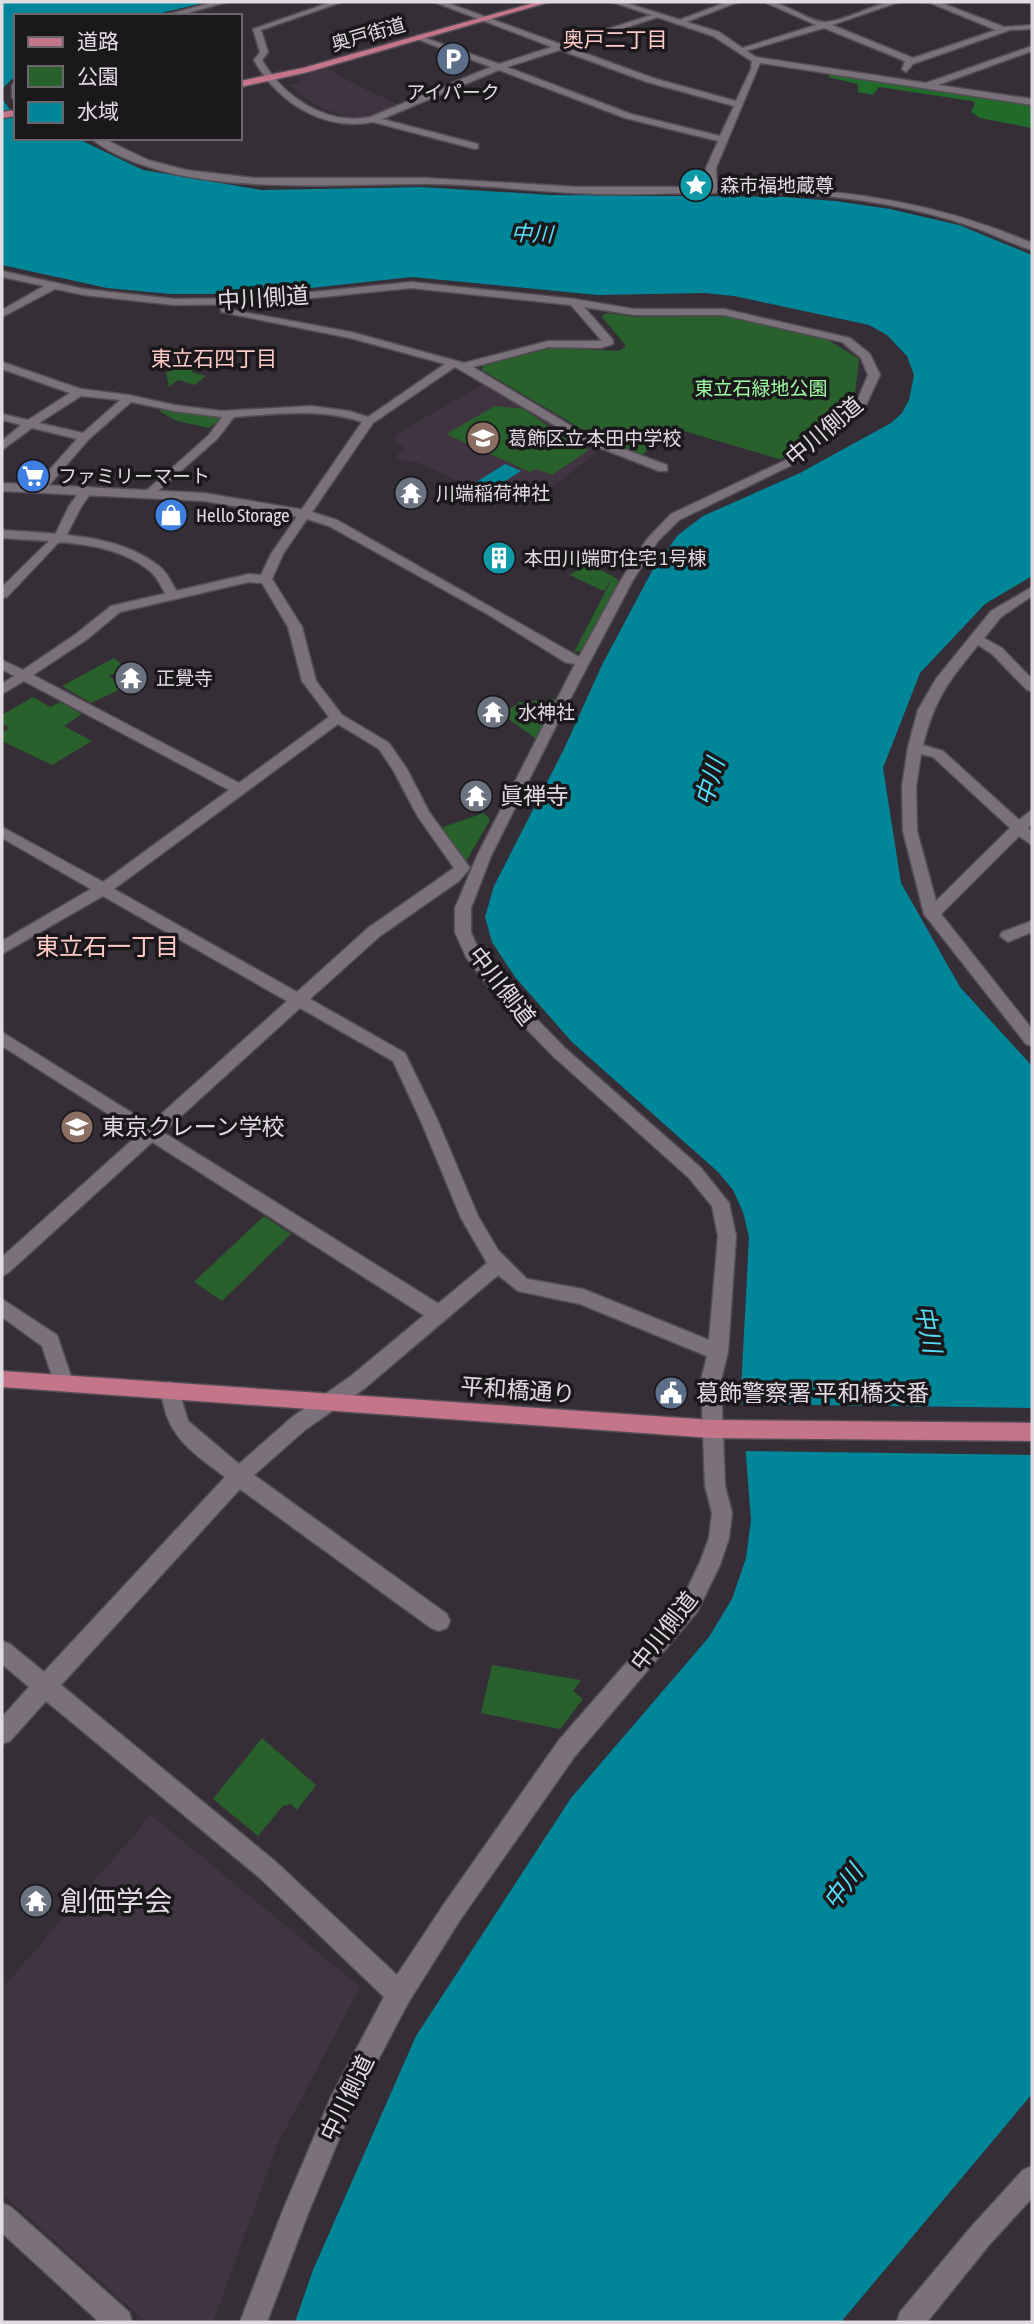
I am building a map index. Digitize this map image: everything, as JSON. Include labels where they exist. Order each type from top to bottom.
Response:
[{"type":"main road","name":"奥戸街道","points":[[242,84],[269,79],[545,2]]},
{"type":"main road","name":"平和橋通り","points":[[2,1379],[712,1429],[1032,1432]]},
{"type":"street","points":[[174,14],[223,2]]},
{"type":"street","points":[[338,2],[257,29],[264,52],[258,60],[269,79],[297,103],[323,115],[355,124],[373,120],[498,67],[655,15]]},
{"type":"street","points":[[439,2],[650,80],[738,104]]},
{"type":"street","points":[[615,2],[716,34],[756,60],[1032,103]]},
{"type":"street","points":[[678,22],[734,2]]},
{"type":"street","points":[[768,2],[913,61]]},
{"type":"street","points":[[742,51],[895,2]]},
{"type":"street","points":[[932,2],[1004,30]]},
{"type":"street","points":[[899,82],[909,62],[1004,30],[1032,27]]},
{"type":"street","points":[[420,37],[628,116],[722,139]]},
{"type":"street","points":[[927,86],[1032,48]]},
{"type":"street","points":[[713,191],[711,168],[755,69],[756,60]]},
{"type":"street","points":[[373,120],[475,146]]},
{"type":"street","points":[[98,140],[151,164],[252,182],[428,181],[587,191],[805,191],[887,202],[956,219],[1001,233],[1032,247]]},
{"type":"street","name":"中川側道","points":[[2,274],[115,297],[174,302],[254,301],[411,285],[574,302],[634,312],[724,312],[846,340],[860,349],[871,363],[874,375],[862,403],[821,428],[801,454],[792,461],[669,521],[638,562],[583,662],[484,856],[463,908],[463,932],[472,953],[510,1002],[560,1053],[695,1173],[720,1203],[727,1236],[718,1352],[711,1380],[715,1486],[722,1513],[710,1565],[690,1605],[567,1748],[452,1912],[399,1994],[340,2106],[296,2210],[254,2322]]},
{"type":"street","points":[[2,314],[52,286]]},
{"type":"street","points":[[174,302],[289,321],[459,364],[584,438],[663,468]]},
{"type":"street","points":[[266,579],[277,554],[369,421],[459,364],[548,344],[601,345],[609,342],[574,302]]},
{"type":"street","points":[[591,319],[590,311],[603,308]]},
{"type":"street","points":[[2,365],[79,392],[128,398],[174,408],[231,413],[311,409],[349,414],[369,421]]},
{"type":"street","points":[[2,447],[29,424],[79,392]]},
{"type":"street","points":[[39,489],[85,437],[128,398]]},
{"type":"street","points":[[150,494],[213,437],[231,413]]},
{"type":"street","points":[[2,416],[85,437]]},
{"type":"street","points":[[2,487],[224,499],[306,514],[333,523],[494,611],[570,659],[583,662]]},
{"type":"street","points":[[2,594],[57,539],[87,490]]},
{"type":"street","points":[[2,534],[89,543],[135,557],[156,569],[172,593]]},
{"type":"street","points":[[2,690],[82,637],[116,609],[172,593],[249,578],[266,579]]},
{"type":"street","points":[[2,1268],[374,932],[454,877],[462,868],[423,814],[400,769],[384,746],[337,718],[309,681],[295,626],[266,579]]},
{"type":"street","points":[[1032,608],[1026,594],[996,614],[943,679],[925,710],[915,747],[909,787],[910,831],[932,914],[1032,1040]]},
{"type":"street","points":[[975,638],[997,651],[1032,687]]},
{"type":"street","points":[[2,664],[239,789]]},
{"type":"street","points":[[2,948],[102,889],[337,718]]},
{"type":"street","points":[[915,747],[938,754],[1032,840]]},
{"type":"street","points":[[932,914],[1032,815]]},
{"type":"street","points":[[2,832],[399,1056],[421,1098],[457,1195],[500,1264],[522,1286],[583,1297],[718,1352]]},
{"type":"street","points":[[1008,936],[1032,926]]},
{"type":"street","points":[[2,1038],[435,1312]]},
{"type":"street","points":[[2,1733],[239,1476],[298,1424],[358,1382],[435,1312],[500,1264]]},
{"type":"street","points":[[2,1307],[50,1341],[63,1382]]},
{"type":"street","points":[[170,1390],[181,1427],[191,1438],[439,1621]]},
{"type":"street","points":[[2,1651],[268,1870],[399,1994]]},
{"type":"street","points":[[910,2322],[980,2236],[1032,2179]]},
{"type":"street","points":[[2,2216],[119,2322]]},
{"type":"shaded area","points":[[328,69],[399,105],[361,121],[319,107],[289,85],[303,82],[299,77]]},
{"type":"shaded area","name":"葛飾区立 本田中学校","points":[[484,384],[527,407],[563,433],[598,452],[552,487],[495,498],[417,462],[397,460],[396,456],[406,448],[394,442],[395,435]]},
{"type":"shaded area","points":[[151,1815],[360,1987],[278,2143],[213,2322],[146,2322],[2,2194],[2,1989]]},
{"type":"green space","points":[[832,74],[1032,106],[1032,128],[980,118],[971,112],[975,103],[972,101],[879,87],[873,95],[858,92],[858,84],[828,77]]},
{"type":"green space","name":"東立石緑地公園","points":[[607,313],[636,317],[686,316],[686,313],[726,316],[828,340],[859,359],[855,394],[811,432],[793,455],[779,459],[674,428],[642,455],[585,431],[482,370],[483,365],[552,348],[619,351],[626,346],[603,318]]},
{"type":"green space","points":[[180,363],[197,367],[191,372],[206,376],[195,385],[178,380],[169,387],[166,373]]},
{"type":"green space","points":[[495,406],[524,409],[560,435],[589,450],[552,475],[537,469],[530,472],[446,434]]},
{"type":"green space","points":[[159,411],[217,416],[221,419],[209,428],[177,421]]},
{"type":"green space","points":[[587,563],[616,578],[621,585],[583,651],[574,652],[612,579],[605,590],[601,590],[570,575]]},
{"type":"green space","points":[[114,658],[126,668],[109,676],[123,688],[91,703],[62,686]]},
{"type":"green space","points":[[33,697],[50,707],[60,702],[82,714],[64,726],[92,741],[52,765],[2,741],[2,733],[9,728],[2,723],[2,715]]},
{"type":"green space","points":[[558,699],[538,740],[507,718],[508,710],[520,702]]},
{"type":"green space","points":[[484,813],[490,820],[465,863],[440,828]]},
{"type":"green space","points":[[264,1216],[291,1234],[222,1301],[194,1282]]},
{"type":"green space","points":[[492,1665],[581,1680],[573,1691],[583,1699],[560,1729],[481,1713]]},
{"type":"green space","points":[[262,1738],[316,1785],[297,1810],[291,1804],[283,1806],[258,1836],[213,1799]]},
{"type":"water","points":[[2,2],[207,2],[157,14],[14,14],[14,77],[2,89]]},
{"type":"water","name":"中川","points":[[2,99],[14,114],[14,140],[80,140],[143,170],[262,190],[421,187],[552,195],[783,197],[835,201],[890,209],[959,225],[1032,255],[1032,576],[985,604],[920,673],[883,768],[901,883],[960,987],[1032,1066],[1032,2094],[841,2322],[295,2322],[313,2270],[416,2036],[571,1798],[709,1637],[732,1599],[746,1558],[751,1520],[741,1391],[749,1237],[743,1212],[733,1190],[718,1172],[572,1042],[515,977],[492,942],[485,917],[494,886],[564,749],[602,665],[652,571],[678,535],[703,516],[800,473],[891,423],[902,413],[909,400],[914,375],[907,356],[887,335],[869,325],[734,296],[704,293],[598,295],[412,277],[256,294],[170,294],[107,288],[2,265]]},
{"type":"water","points":[[505,464],[521,471],[489,491],[473,484]]},
{"type":"pier","points":[[739,1404],[1032,1408],[1032,1455],[742,1451]]},
{"type":"place","name":"アイパーク","points":[[453,59]]},
{"type":"place","name":"森市福地蔵尊","points":[[696,185]]},
{"type":"place","name":"葛飾区立 本田中学校","points":[[483,438]]},
{"type":"place","name":"ファミリーマート","points":[[33,476]]},
{"type":"place","name":"川端稲荷神社","points":[[411,493]]},
{"type":"place","name":"Hello Storage","points":[[171,515]]},
{"type":"place","name":"本田川端町住宅 1号棟","points":[[499,558]]},
{"type":"place","name":"正覺寺","points":[[131,678]]},
{"type":"place","name":"水神社","points":[[493,712]]},
{"type":"place","name":"眞禅寺","points":[[476,796]]},
{"type":"place","name":"東京クレーン学校","points":[[77,1127]]},
{"type":"place","name":"葛飾警察署 平和橋交番","points":[[671,1393]]},
{"type":"place","name":"創価学会","points":[[36,1901]]},
{"type":"district","name":"奥戸二丁目","points":[[615,40]]},
{"type":"district","name":"東立石四丁目","points":[[214,359]]},
{"type":"district","name":"東立石一丁目","points":[[107,947]]}]
